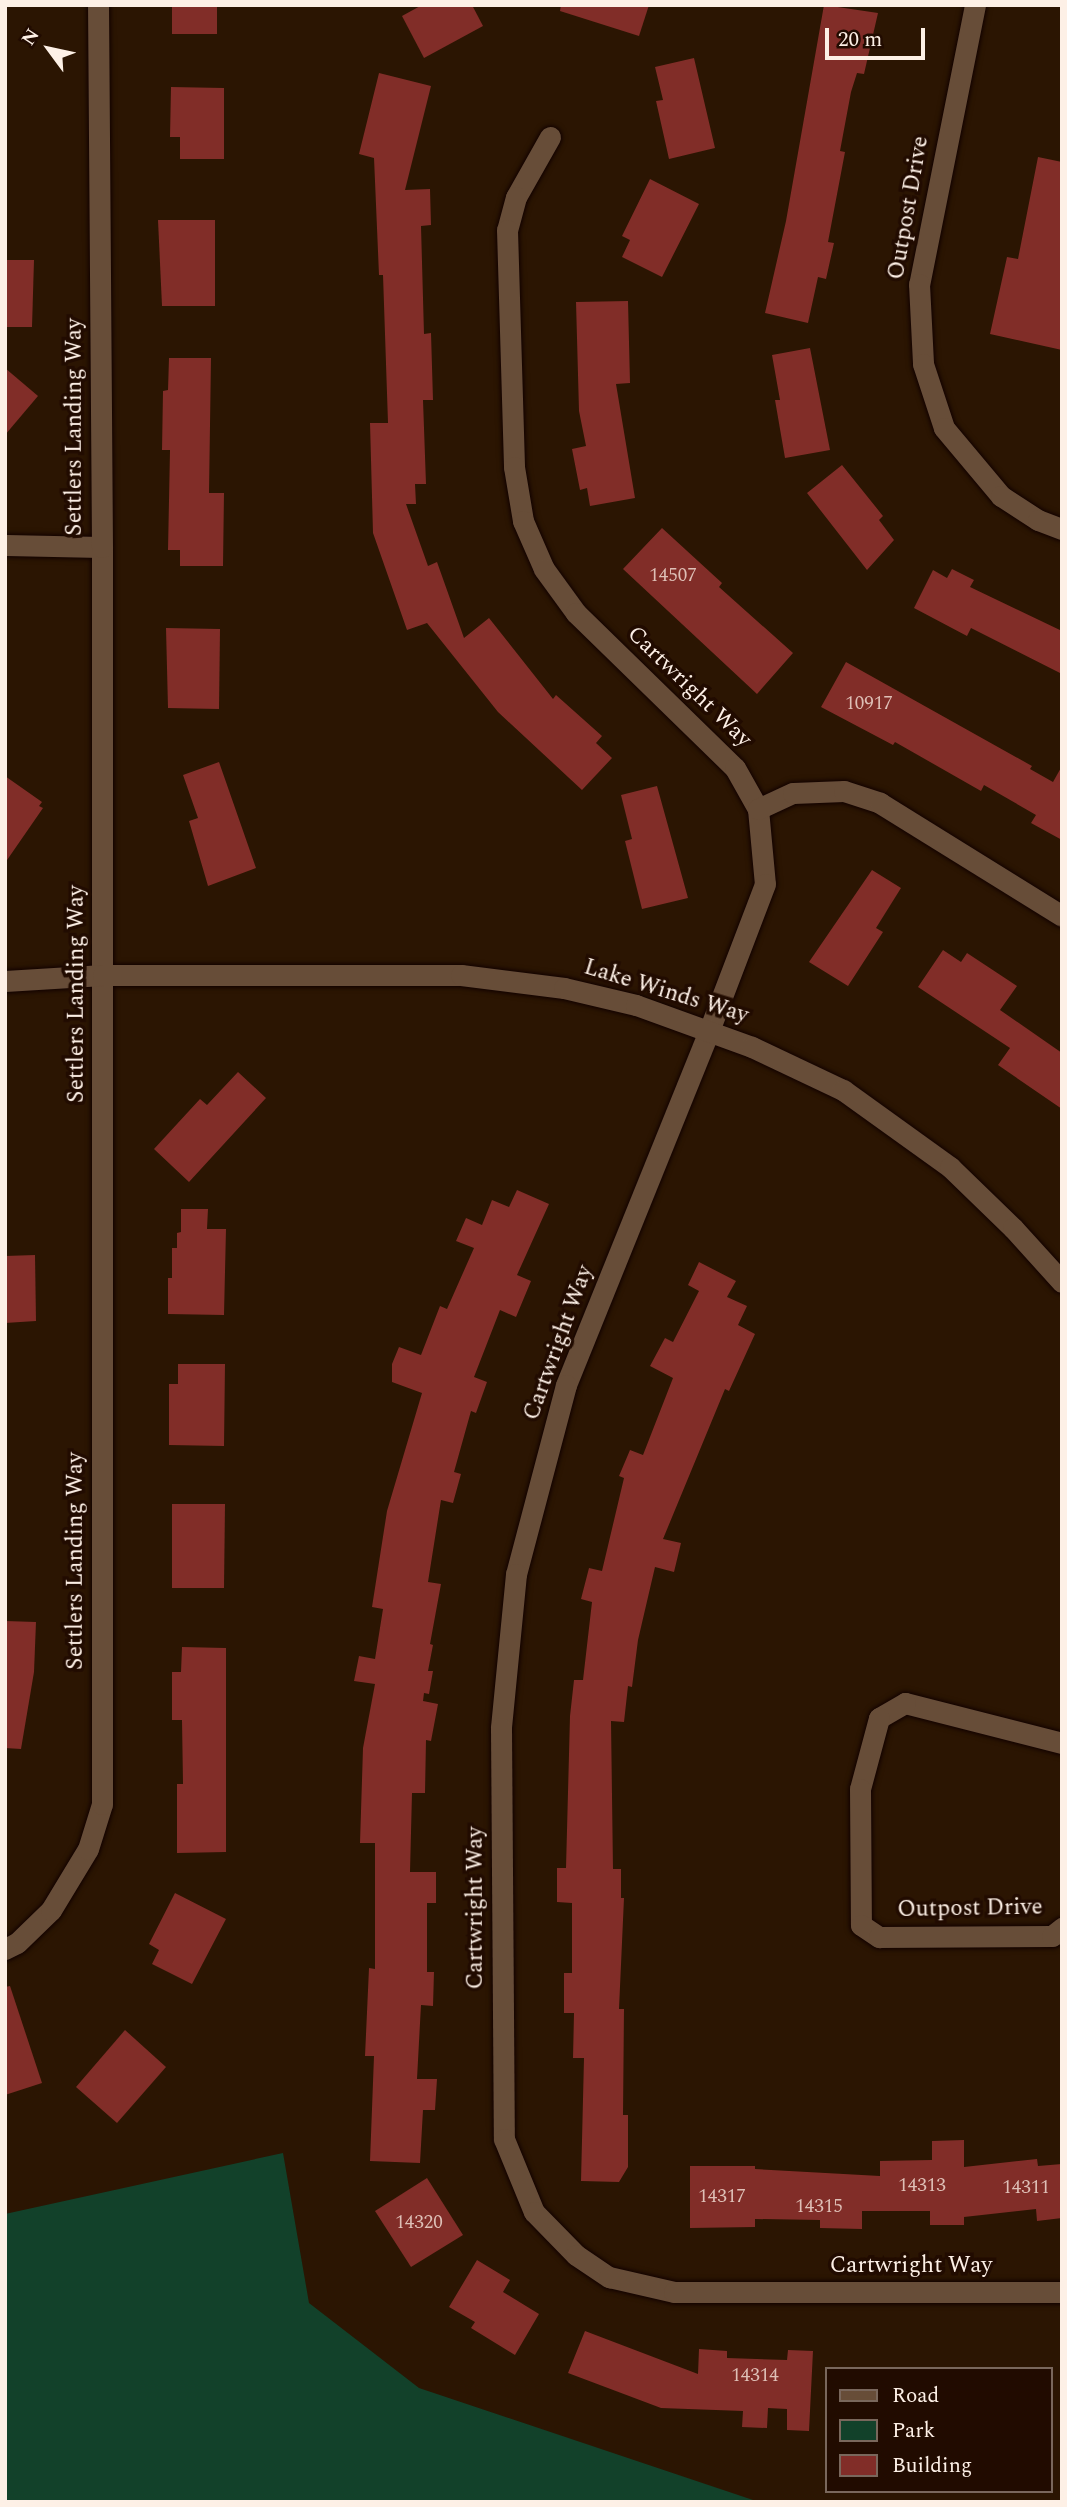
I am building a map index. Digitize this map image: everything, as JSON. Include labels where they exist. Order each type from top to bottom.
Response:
[{"type":"street","name":"Settlers Landing Way","points":[[5,1948],[17,1943],[51,1910],[88,1849],[102,1804],[103,975],[98,5]]},
{"type":"street","name":"Outpost Drive","points":[[975,5],[919,284],[922,364],[944,428],[1001,496],[1038,520],[1062,529]]},
{"type":"street","name":"Cartwright Way","points":[[551,137],[516,197],[507,230],[514,467],[523,521],[544,569],[576,613],[736,768],[758,809],[765,884],[709,1031],[566,1385],[516,1574],[501,1728],[504,2139],[534,2212],[576,2255],[609,2277],[674,2292],[1062,2292]]},
{"type":"street","points":[[5,545],[102,547]]},
{"type":"street","points":[[758,809],[793,793],[844,791],[880,803],[1062,916]]},
{"type":"street","name":"Lake Winds Way","points":[[5,981],[103,975],[461,975],[564,988],[636,1005],[752,1047],[843,1090],[950,1167],[1013,1228],[1062,1282]]},
{"type":"street","name":"Outpost Drive","points":[[1062,1744],[905,1703],[880,1718],[860,1789],[861,1925],[879,1937],[1052,1936],[1062,1928]]},
{"type":"green space","points":[[283,2153],[309,2303],[419,2388],[759,2502],[5,2502],[5,2214]]},
{"type":"building","points":[[172,5],[217,5],[217,34],[172,34]]},
{"type":"building","points":[[422,5],[472,5],[483,26],[424,58],[402,16]]},
{"type":"building","points":[[561,5],[649,5],[639,36],[560,11]]},
{"type":"building","points":[[824,5],[878,13],[864,74],[857,73],[851,92],[840,151],[845,152],[828,242],[834,243],[826,279],[818,277],[808,323],[765,313],[786,221]]},
{"type":"building","points":[[694,58],[715,148],[669,159],[656,101],[663,100],[655,67]]},
{"type":"building","points":[[379,73],[431,86],[405,190],[430,189],[431,225],[421,226],[424,334],[431,333],[433,400],[423,400],[426,484],[415,484],[416,504],[406,504],[428,566],[437,562],[464,638],[489,618],[553,699],[556,695],[602,736],[596,743],[612,758],[582,790],[498,712],[427,623],[407,630],[373,533],[370,423],[388,423],[383,275],[379,275],[374,158],[359,154]]},
{"type":"building","points":[[171,87],[224,88],[224,159],[180,159],[180,137],[170,137]]},
{"type":"building","points":[[1038,157],[1062,162],[1062,350],[990,334],[1007,257],[1018,259]]},
{"type":"building","points":[[650,179],[699,204],[662,277],[622,257],[630,240],[622,236]]},
{"type":"building","points":[[158,220],[215,220],[215,306],[162,306]]},
{"type":"building","points":[[5,260],[34,260],[32,327],[5,327]]},
{"type":"building","points":[[628,301],[630,383],[616,384],[635,498],[590,506],[587,488],[580,490],[572,449],[586,446],[579,411],[576,302]]},
{"type":"building","points":[[810,348],[830,450],[785,458],[775,400],[780,400],[772,355]]},
{"type":"building","points":[[169,358],[211,358],[209,493],[224,493],[223,566],[180,566],[180,550],[168,550],[170,450],[162,450],[163,391],[168,390]]},
{"type":"building","points":[[5,368],[38,396],[5,435]]},
{"type":"building","points":[[842,465],[883,516],[879,520],[894,540],[867,570],[807,493]]},
{"type":"building","points":[[662,528],[722,583],[719,587],[793,653],[757,694],[623,569]]},
{"type":"building","points":[[952,569],[974,580],[970,587],[1062,631],[1062,674],[971,628],[967,636],[914,608],[933,570],[947,578]]},
{"type":"building","points":[[166,628],[220,629],[219,709],[168,708]]},
{"type":"building","points":[[846,662],[1032,766],[1030,769],[1053,782],[1062,766],[1062,840],[1031,823],[1036,815],[984,785],[981,791],[895,742],[893,745],[821,707]]},
{"type":"building","points":[[219,762],[256,868],[208,886],[189,821],[198,818],[183,775]]},
{"type":"building","points":[[5,776],[42,802],[39,806],[43,808],[5,863]]},
{"type":"building","points":[[657,786],[688,898],[642,909],[625,841],[632,839],[621,795]]},
{"type":"building","points":[[872,870],[901,888],[876,928],[883,932],[848,986],[809,962]]},
{"type":"building","points":[[943,950],[961,962],[967,953],[1017,986],[1000,1010],[1062,1053],[1062,1109],[998,1065],[1010,1048],[918,987]]},
{"type":"building","points":[[238,1072],[266,1098],[189,1182],[154,1149],[200,1099],[207,1105]]},
{"type":"building","points":[[517,1190],[549,1204],[517,1275],[531,1281],[516,1317],[500,1310],[474,1377],[487,1382],[476,1413],[471,1411],[454,1472],[461,1474],[453,1503],[441,1500],[428,1582],[441,1584],[430,1644],[433,1645],[428,1671],[433,1671],[429,1694],[424,1693],[423,1701],[438,1704],[431,1741],[426,1740],[425,1793],[412,1793],[410,1872],[436,1872],[436,1903],[427,1903],[427,1972],[434,1972],[433,2006],[421,2005],[417,2079],[437,2079],[435,2110],[423,2110],[420,2163],[370,2161],[374,2056],[365,2056],[369,1968],[375,1969],[375,1843],[360,1843],[363,1748],[375,1684],[354,1681],[359,1656],[375,1659],[383,1609],[372,1607],[387,1511],[422,1393],[392,1382],[392,1364],[399,1347],[421,1355],[440,1306],[447,1309],[474,1248],[456,1241],[466,1218],[482,1225],[492,1200],[509,1207]]},
{"type":"building","points":[[181,1209],[208,1209],[207,1229],[226,1229],[224,1315],[168,1314],[168,1278],[172,1278],[172,1248],[177,1248],[177,1233],[181,1232]]},
{"type":"building","points":[[35,1255],[36,1321],[5,1323],[5,1256]]},
{"type":"building","points":[[699,1262],[736,1281],[727,1297],[747,1306],[738,1325],[755,1334],[729,1391],[725,1389],[663,1539],[681,1543],[674,1572],[655,1567],[638,1640],[632,1687],[628,1686],[624,1722],[611,1721],[613,1869],[621,1869],[621,1898],[624,1898],[619,2009],[624,2009],[623,2115],[628,2115],[628,2167],[619,2182],[581,2181],[584,2058],[573,2058],[574,2013],[564,2013],[564,1973],[572,1973],[572,1903],[557,1902],[557,1868],[566,1868],[570,1716],[574,1680],[583,1680],[592,1602],[581,1599],[589,1568],[602,1571],[624,1478],[619,1476],[630,1450],[643,1455],[673,1378],[650,1366],[665,1338],[673,1342],[699,1291],[688,1285]]},
{"type":"building","points":[[178,1364],[225,1364],[224,1446],[169,1445],[169,1384],[178,1384]]},
{"type":"building","points":[[172,1504],[225,1504],[224,1588],[172,1588]]},
{"type":"building","points":[[5,1621],[36,1622],[34,1672],[21,1749],[5,1748]]},
{"type":"building","points":[[182,1647],[226,1648],[226,1852],[177,1853],[177,1784],[183,1784],[182,1720],[172,1720],[172,1672],[181,1672]]},
{"type":"building","points":[[175,1893],[226,1919],[192,1984],[152,1964],[159,1950],[149,1944]]},
{"type":"building","points":[[10,1986],[42,2083],[5,2095],[5,1987]]},
{"type":"building","points":[[125,2030],[166,2067],[117,2123],[76,2087]]},
{"type":"building","points":[[964,2140],[964,2167],[1037,2159],[1038,2166],[1062,2164],[1062,2218],[1037,2221],[1036,2209],[964,2217],[964,2225],[930,2225],[930,2211],[862,2211],[862,2229],[820,2228],[820,2220],[755,2219],[755,2227],[690,2228],[690,2166],[755,2166],[755,2169],[880,2176],[880,2161],[932,2160],[932,2141]]},
{"type":"building","points":[[427,2178],[463,2235],[411,2267],[375,2211]]},
{"type":"building","points":[[477,2260],[510,2280],[503,2292],[539,2314],[515,2355],[471,2328],[475,2322],[449,2307]]},
{"type":"building","points":[[585,2331],[698,2374],[699,2349],[727,2351],[727,2358],[787,2360],[788,2350],[813,2351],[809,2431],[787,2430],[787,2409],[768,2408],[767,2428],[742,2427],[743,2411],[661,2408],[568,2373]]}]
